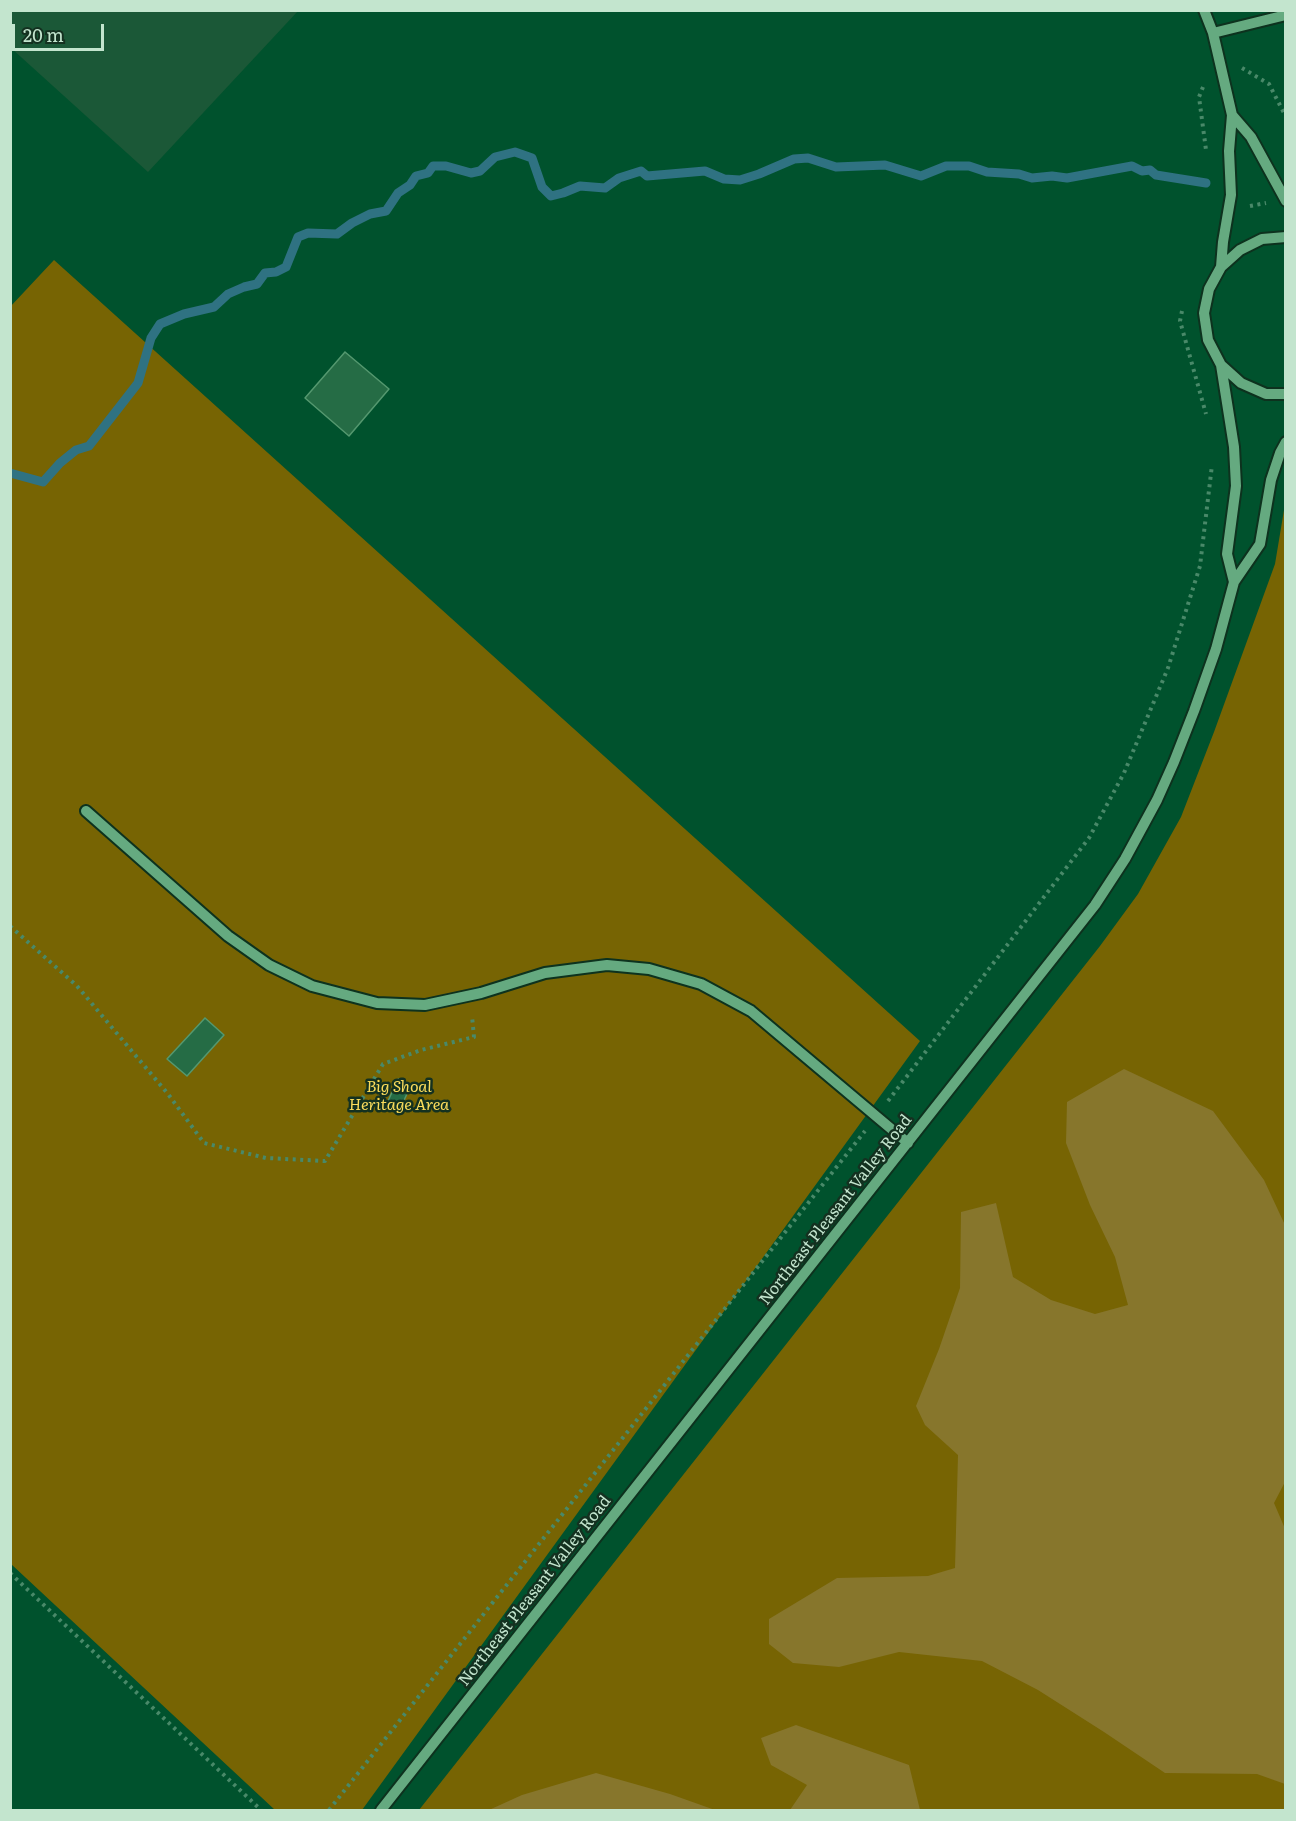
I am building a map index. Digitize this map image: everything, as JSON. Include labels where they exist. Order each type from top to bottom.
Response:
[{"type":"street","points":[[1204,10],[1213,33],[1232,115],[1229,152],[1231,195],[1222,242],[1221,267]]},
{"type":"street","points":[[1213,33],[1286,15]]},
{"type":"street","points":[[1232,115],[1251,137],[1286,201]]},
{"type":"street","points":[[1286,237],[1262,239],[1239,250],[1221,267],[1209,289],[1204,313],[1208,340],[1221,365],[1241,383],[1266,394],[1286,394]]},
{"type":"street","name":"Northeast Pleasant Valley Road","points":[[1221,365],[1228,406],[1236,486],[1227,554],[1234,582]]},
{"type":"street","name":"Northeast Pleasant Valley Road","points":[[381,1810],[1088,914],[1125,859],[1157,800],[1194,711],[1216,649],[1234,582],[1260,544],[1271,480],[1286,442]]},
{"type":"street","points":[[86,811],[228,936],[269,965],[312,986],[376,1004],[425,1005],[471,995],[545,973],[607,965],[649,969],[701,984],[751,1011],[908,1143]]},
{"type":"path","points":[[1269,84],[1286,117]]},
{"type":"path","points":[[328,1810],[877,1116],[1089,838],[1124,773],[1168,668],[1200,567],[1212,464]]},
{"type":"path","points":[[10,926],[77,986],[168,1094],[204,1143],[266,1158],[325,1161],[384,1064],[421,1050],[474,1037],[471,995]]},
{"type":"path","points":[[10,1573],[261,1810]]},
{"type":"shaded area","points":[[11,10],[298,11],[148,172],[11,48]]},
{"type":"shaded area","points":[[1124,1069],[1213,1111],[1264,1180],[1285,1225],[1286,1480],[1274,1503],[1286,1531],[1285,1784],[1257,1774],[1165,1773],[1038,1690],[982,1661],[899,1652],[839,1667],[793,1663],[769,1644],[769,1619],[837,1578],[928,1576],[955,1568],[958,1455],[925,1425],[916,1406],[960,1288],[961,1212],[996,1203],[1013,1277],[1051,1300],[1095,1314],[1128,1305],[1115,1257],[1090,1205],[1066,1143],[1067,1102]]},
{"type":"shaded area","points":[[796,1725],[909,1765],[920,1810],[790,1810],[807,1785],[771,1765],[761,1738]]},
{"type":"shaded area","points":[[596,1773],[670,1794],[715,1810],[489,1810],[522,1795]]},
{"type":"green space","name":"Big Shoal Heritage Area","points":[[54,260],[920,1041],[362,1810],[275,1810],[11,1564],[10,307]]},
{"type":"green space","points":[[1285,504],[1285,1810],[419,1810],[1100,946],[1138,894],[1181,817],[1214,732],[1275,564]]},
{"type":"building","points":[[345,352],[389,389],[349,436],[305,398]]},
{"type":"building","points":[[205,1018],[224,1035],[187,1076],[167,1059]]},
{"type":"building","points":[[398,1079],[411,1085],[401,1107],[388,1101]]},
{"type":"waterway","points":[[10,473],[43,482],[60,463],[76,450],[89,446],[138,383],[151,338],[160,324],[184,314],[214,307],[228,294],[257,284],[265,273],[276,272],[286,267],[298,237],[308,233],[337,234],[370,214],[386,211],[398,193],[410,185],[416,176],[428,173],[433,166],[446,166],[471,173],[480,171],[495,157],[515,152],[532,158],[542,187],[551,196],[580,186],[605,188],[619,178],[641,171],[647,176],[705,171],[724,179],[740,180],[794,159],[808,158],[836,167],[885,165],[921,176],[946,166],[969,166],[987,172],[1019,174],[1032,178],[1052,176],[1067,178],[1132,166],[1142,171],[1150,170],[1156,175],[1206,183]]}]
